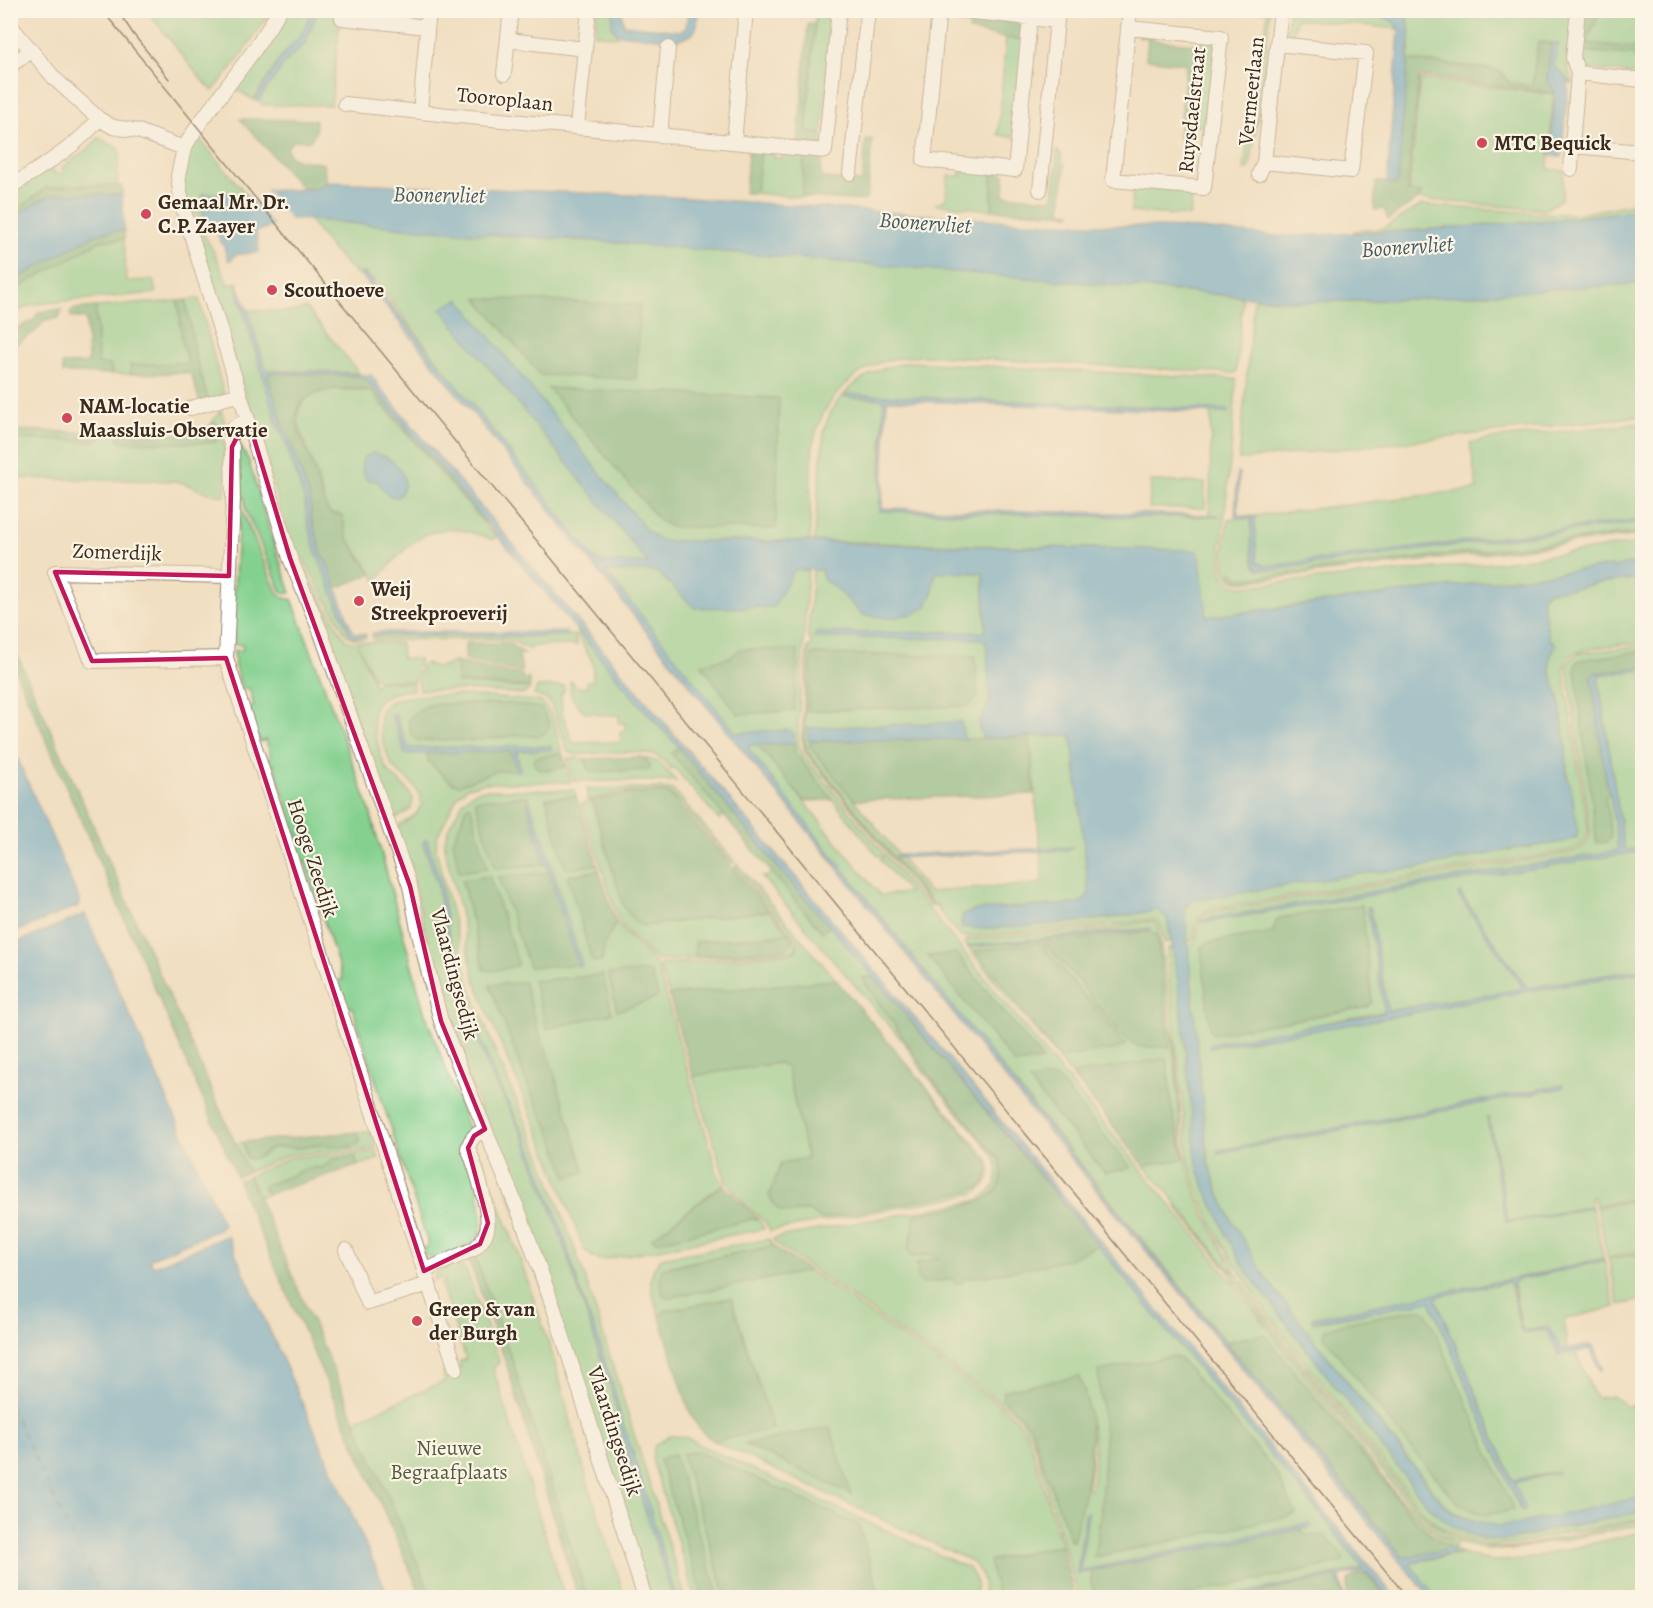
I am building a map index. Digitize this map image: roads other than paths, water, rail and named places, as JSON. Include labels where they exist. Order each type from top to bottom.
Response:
[{"type":"street","points":[[10,25],[55,79],[99,119],[113,127],[138,131],[184,148],[280,10]]},
{"type":"street","points":[[420,111],[429,10]]},
{"type":"street","points":[[504,74],[511,10]]},
{"type":"street","points":[[577,127],[590,10]]},
{"type":"street","points":[[734,142],[746,10]]},
{"type":"street","name":"Tooroplaan","points":[[345,104],[825,151],[839,10]]},
{"type":"street","points":[[850,173],[868,10]]},
{"type":"street","points":[[939,10],[924,160],[1015,170],[1030,19]]},
{"type":"street","points":[[954,10],[1057,21],[1041,189]]},
{"type":"street","points":[[1128,28],[1130,10]]},
{"type":"street","name":"Vermeerlaan","points":[[1277,44],[1366,53],[1351,171],[1261,168],[1281,10]]},
{"type":"street","points":[[1571,169],[1578,73],[1573,58],[1578,10]]},
{"type":"street","points":[[10,15],[34,45],[35,56]]},
{"type":"street","points":[[342,18],[427,27]]},
{"type":"street","name":"Ruysdaelstraat","points":[[1128,28],[1221,38],[1204,188],[1113,180],[1128,28]]},
{"type":"street","points":[[508,40],[585,49]]},
{"type":"street","points":[[660,135],[668,48]]},
{"type":"street","points":[[10,66],[35,56]]},
{"type":"street","points":[[1578,73],[1642,80]]},
{"type":"street","points":[[10,187],[62,153],[99,119]]},
{"type":"street","points":[[1572,146],[1642,152]]},
{"type":"street","name":"Vlaardingsedijk","points":[[184,148],[178,176],[182,205],[290,558],[321,633],[410,886],[419,934],[441,1021],[522,1220],[554,1309],[645,1598]]},
{"type":"street","points":[[191,408],[240,394]]},
{"type":"street","name":"Hooge Zeedijk","points":[[250,426],[233,428],[229,438],[232,447],[233,500],[226,658],[456,1369]]},
{"type":"street","name":"Zomerdijk","points":[[226,658],[92,661],[55,572],[229,576]]},
{"type":"street","points":[[424,1270],[474,1249],[480,1244],[488,1222],[468,1148],[474,1136],[488,1135]]},
{"type":"street","points":[[346,1250],[368,1303],[429,1284]]},
{"type":"water","points":[[312,11],[318,11],[305,43],[286,61],[258,101],[254,100],[282,56],[300,37]]},
{"type":"water","points":[[613,11],[621,11],[624,25],[681,31],[686,28],[688,11],[698,11],[697,26],[693,34],[677,40],[617,34],[612,27]]},
{"type":"water","points":[[1332,11],[1406,11],[1408,16],[1410,39],[1396,184],[1387,182],[1399,29],[1395,23],[1379,16]]},
{"type":"water","points":[[1558,43],[1554,66],[1569,81],[1561,157],[1550,156],[1555,93],[1547,80],[1551,44]]},
{"type":"water","name":"Boonervliet","points":[[331,182],[677,197],[1023,222],[1190,228],[1273,236],[1425,230],[1569,219],[1642,209],[1642,283],[1418,299],[1306,302],[597,241],[298,219],[290,219],[256,232],[259,252],[234,255],[232,260],[228,260],[214,225],[204,224],[202,194],[246,194],[255,191],[315,189]]},
{"type":"water","points":[[61,194],[122,195],[124,230],[92,236],[11,282],[11,222],[40,200]]},
{"type":"water","points":[[364,272],[599,562],[648,563],[441,309],[459,299],[647,531],[662,541],[810,541],[1192,550],[1199,552],[1207,617],[1642,562],[1642,578],[1596,583],[1543,594],[1549,639],[1556,646],[1550,657],[1550,671],[1559,698],[1566,747],[1567,775],[1578,829],[1577,837],[1564,842],[1508,850],[1423,867],[1357,874],[1191,901],[1185,911],[1208,1161],[1230,1217],[1265,1277],[1438,1498],[1452,1512],[1471,1520],[1499,1526],[1528,1522],[1642,1497],[1642,1512],[1510,1540],[1498,1540],[1485,1539],[1462,1531],[1441,1518],[1424,1501],[1247,1272],[1226,1235],[1206,1190],[1196,1156],[1180,994],[1168,920],[1165,916],[1158,910],[1104,919],[1050,924],[988,928],[962,927],[963,915],[975,910],[1073,904],[1087,897],[1089,892],[1072,737],[1068,735],[984,738],[980,732],[979,722],[990,700],[987,647],[982,639],[814,638],[816,633],[984,632],[986,629],[983,573],[937,572],[927,606],[913,614],[889,618],[863,615],[837,589],[824,580],[821,570],[794,570],[774,607],[695,608],[656,571],[606,572],[736,733],[787,730],[793,733],[794,744],[750,745],[748,748],[1099,1189],[1403,1558],[1452,1548],[1454,1550],[1453,1553],[1410,1564],[1436,1597],[1430,1597],[1396,1557],[995,1066],[362,276]]},
{"type":"water","points":[[236,285],[238,285],[248,310],[267,370],[371,375],[939,1046],[1395,1597],[1388,1597],[1364,1572],[1340,1578],[1344,1597],[1342,1597],[1338,1579],[1335,1577],[1222,1597],[1355,1571],[1362,1567],[1053,1190],[366,379],[356,376],[271,373],[268,377],[310,498],[311,518],[323,558],[327,563],[353,632],[365,634],[365,636],[351,637],[317,555],[308,525],[304,498],[277,424]]},
{"type":"water","points":[[847,394],[1228,410],[1228,413],[1222,413],[887,401],[882,508],[1218,516],[1142,517],[880,511],[884,401],[845,397]]},
{"type":"water","points":[[372,453],[387,458],[403,475],[403,490],[398,497],[387,494],[377,481],[367,480],[365,477],[362,469],[363,458]]},
{"type":"water","points":[[1237,473],[1239,473],[1238,515],[1255,517],[1257,562],[1265,565],[1642,519],[1642,522],[1273,570],[1258,569],[1252,552],[1251,519],[1235,518]]},
{"type":"water","points":[[566,632],[566,636],[374,635],[374,633]]},
{"type":"water","points":[[1642,667],[1642,670],[1599,675],[1598,678],[1624,848],[1628,850],[1642,848],[1642,851],[1201,923],[1201,920],[1616,851],[1618,848],[1591,676],[1594,673]]},
{"type":"water","points":[[395,714],[407,746],[410,748],[551,746],[552,750],[516,751],[520,770],[517,772],[509,751],[405,754],[392,716]]},
{"type":"water","points":[[961,722],[964,739],[808,740],[808,728]]},
{"type":"water","points":[[10,741],[80,901],[78,906],[11,934]]},
{"type":"water","points":[[529,801],[582,965],[580,967],[527,804]]},
{"type":"water","points":[[427,840],[441,884],[448,931],[458,972],[489,1062],[530,1145],[562,1230],[616,1395],[620,1415],[676,1597],[673,1597],[666,1576],[627,1453],[614,1399],[556,1222],[524,1138],[487,1066],[456,978],[437,884],[423,843]]},
{"type":"water","points":[[1072,847],[1068,850],[897,858],[896,855]]},
{"type":"water","points":[[1460,893],[1527,988],[1642,969],[1642,972],[1365,1022],[1209,1047],[1210,1044],[1383,1013],[1367,907],[1370,907],[1388,1011],[1521,989],[1522,986],[1458,895]]},
{"type":"water","points":[[85,914],[223,1224],[217,1230],[149,1260],[153,1266],[157,1265],[228,1237],[389,1597],[11,1597],[11,945]]},
{"type":"water","points":[[1150,928],[1151,930],[968,946]]},
{"type":"water","points":[[1563,1085],[1563,1088],[1218,1153],[1220,1150]]},
{"type":"water","points":[[1487,1118],[1508,1220],[1514,1221],[1591,1206],[1592,1208],[1506,1223]]},
{"type":"water","points":[[1603,1258],[1604,1260],[1570,1269],[1517,1280],[1513,1285],[1521,1328],[1527,1330],[1549,1328],[1562,1350],[1594,1346],[1602,1368],[1600,1371],[1591,1349],[1559,1355],[1547,1331],[1521,1331],[1511,1285],[1508,1282],[1436,1297],[1512,1480],[1559,1472],[1514,1483],[1525,1509],[1522,1511],[1430,1301],[1312,1322],[1312,1318],[1546,1272]]},
{"type":"water","points":[[1087,1512],[1080,1571],[1309,1523],[1312,1525],[1077,1574]]},
{"type":"tram line","points":[[102,10],[1408,1598]]},
{"type":"tram line","points":[[117,10],[169,79]]},
{"type":"place","name":"MTC Bequick","points":[[1482,143]]},
{"type":"place","name":"Gemaal Mr. Dr. C.P. Zaayer","points":[[146,214]]},
{"type":"place","name":"Scouthoeve","points":[[272,290]]},
{"type":"place","name":"NAM-locatie Maassluis-Observatie","points":[[67,418]]},
{"type":"place","name":"Weij Streekproeverij","points":[[359,601]]},
{"type":"place","name":"Greep & van der Burgh","points":[[417,1321]]},
{"type":"park label","name":"Nieuwe Begraafplaats","points":[[449,1460]]}]
